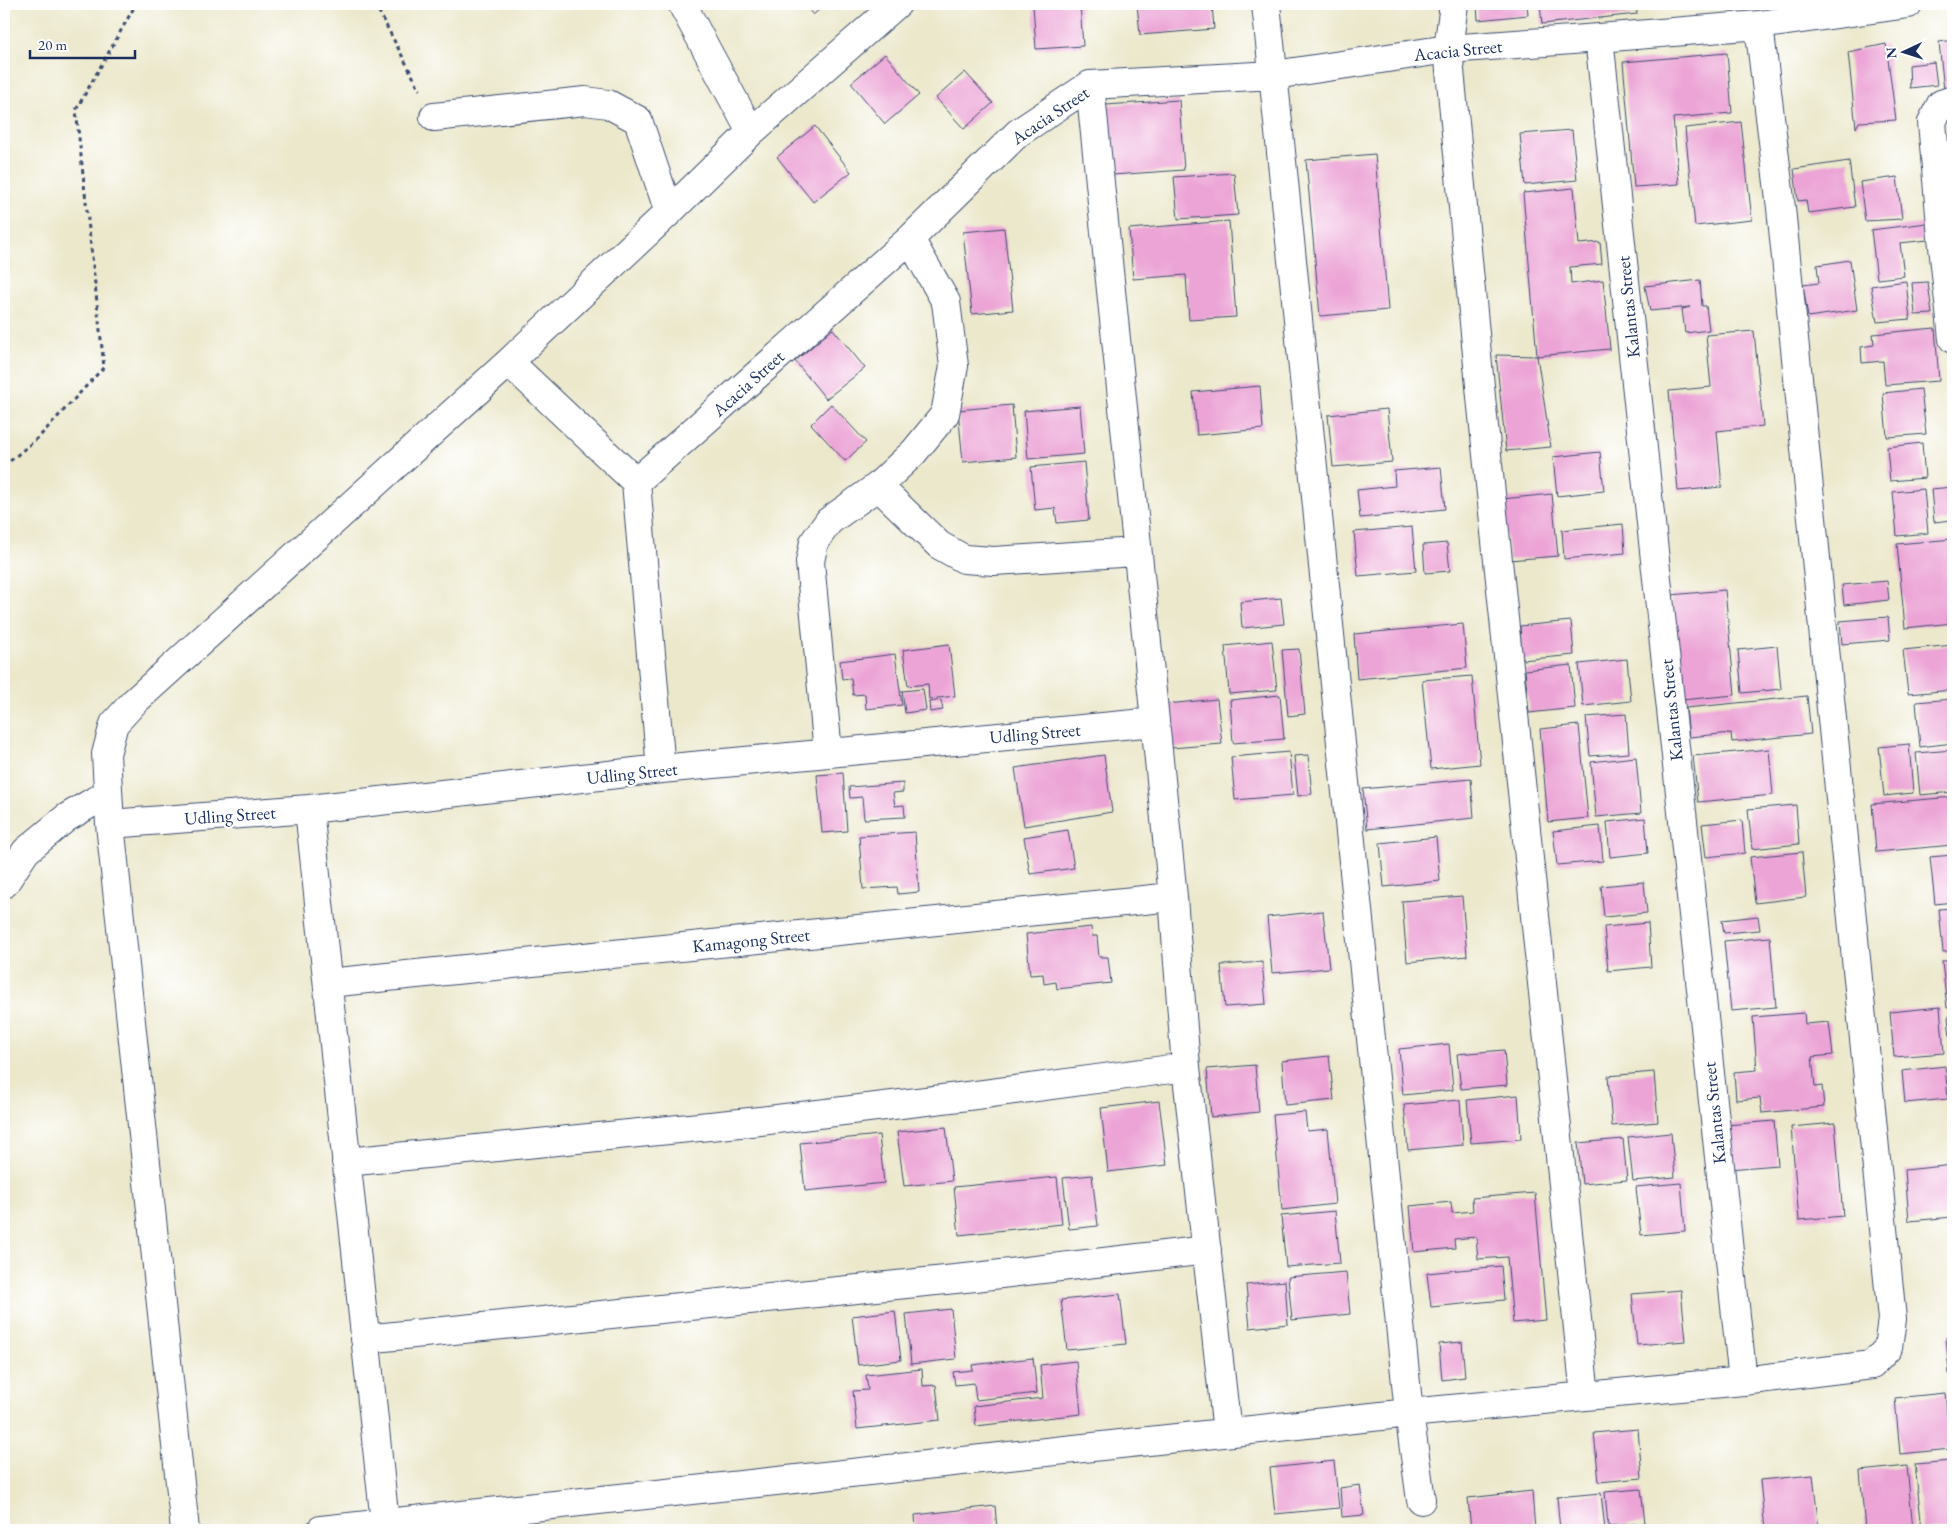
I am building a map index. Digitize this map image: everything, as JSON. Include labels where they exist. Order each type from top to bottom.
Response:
[{"type":"street","points":[[682,4],[751,132]]},
{"type":"street","points":[[185,1530],[110,824],[106,754],[114,724],[134,702],[509,362],[751,132],[897,4]]},
{"type":"street","points":[[1266,4],[1409,1413],[1421,1500]]},
{"type":"street","points":[[1454,4],[1448,48],[1483,417],[1585,1396]]},
{"type":"street","name":"Acacia Street","points":[[636,482],[910,239],[1018,133],[1090,85],[1274,74],[1448,48],[1759,25],[1908,4]]},
{"type":"street","points":[[321,1530],[1227,1432],[1743,1381],[1872,1365],[1888,1348],[1892,1319],[1781,208],[1759,25]]},
{"type":"street","name":"Kalantas Street","points":[[1599,38],[1743,1381]]},
{"type":"street","points":[[1090,85],[1136,552],[1173,897],[1186,1068],[1227,1432]]},
{"type":"street","points":[[1953,100],[1941,104],[1932,122],[1947,236],[1953,339]]},
{"type":"street","points":[[434,117],[585,101],[608,104],[638,120],[669,212]]},
{"type":"street","points":[[828,753],[810,562],[814,542],[829,521],[878,486],[914,452],[945,414],[954,366],[946,302],[910,239]]},
{"type":"street","points":[[509,362],[636,482],[661,770]]},
{"type":"street","points":[[878,486],[940,545],[964,559],[994,561],[1136,552]]},
{"type":"street","name":"Udling Street","points":[[110,824],[309,809],[661,770],[1155,722]]},
{"type":"street","points":[[4,884],[26,851],[66,818],[108,793]]},
{"type":"street","points":[[309,809],[386,1523]]},
{"type":"street","name":"Kamagong Street","points":[[328,984],[1173,897]]},
{"type":"street","points":[[346,1162],[760,1121],[974,1096],[1186,1068]]},
{"type":"street","points":[[365,1339],[975,1277],[1207,1250]]},
{"type":"path","points":[[4,466],[39,437],[104,367],[76,110],[136,4]]},
{"type":"path","points":[[375,4],[434,117]]},
{"type":"building","points":[[804,4],[826,4],[813,15]]},
{"type":"building","points":[[1033,4],[1080,4],[1083,46],[1036,49]]},
{"type":"building","points":[[1137,4],[1212,4],[1214,29],[1140,35]]},
{"type":"building","points":[[1477,4],[1527,4],[1528,15],[1478,20]]},
{"type":"building","points":[[1540,4],[1636,4],[1637,14],[1542,24]]},
{"type":"building","points":[[1953,40],[1953,89],[1944,90],[1939,42]]},
{"type":"building","points":[[1886,44],[1896,120],[1859,122],[1856,128],[1848,52]]},
{"type":"building","points":[[1727,53],[1732,113],[1673,118],[1679,184],[1634,187],[1623,62]]},
{"type":"building","points":[[885,54],[919,95],[885,124],[851,83]]},
{"type":"building","points":[[1934,62],[1937,85],[1910,88],[1909,65]]},
{"type":"building","points":[[965,72],[993,103],[964,129],[936,98]]},
{"type":"building","points":[[1179,100],[1184,170],[1112,175],[1106,105]]},
{"type":"building","points":[[1741,122],[1752,220],[1695,226],[1685,128]]},
{"type":"building","points":[[815,126],[851,172],[813,202],[777,157]]},
{"type":"building","points":[[1572,130],[1577,180],[1525,185],[1520,134]]},
{"type":"building","points":[[1375,154],[1388,310],[1320,316],[1306,160]]},
{"type":"building","points":[[1849,161],[1855,207],[1808,213],[1806,200],[1798,201],[1794,169]]},
{"type":"building","points":[[1234,173],[1238,215],[1178,219],[1174,177]]},
{"type":"building","points":[[1897,177],[1902,219],[1865,221],[1860,182]]},
{"type":"building","points":[[1574,188],[1579,244],[1600,242],[1602,264],[1570,267],[1571,284],[1603,280],[1610,349],[1537,356],[1523,193]]},
{"type":"building","points":[[1229,221],[1236,317],[1189,320],[1186,275],[1133,279],[1129,229]]},
{"type":"building","points":[[1927,223],[1928,240],[1900,243],[1904,276],[1877,279],[1871,230]]},
{"type":"building","points":[[1004,228],[1013,310],[972,314],[963,232]]},
{"type":"building","points":[[1850,260],[1857,310],[1808,317],[1803,285],[1819,283],[1817,265]]},
{"type":"building","points":[[1700,280],[1702,306],[1706,306],[1709,330],[1685,333],[1682,309],[1690,307],[1650,311],[1645,286]]},
{"type":"building","points":[[1906,281],[1910,319],[1877,322],[1871,286]]},
{"type":"building","points":[[1928,282],[1932,314],[1915,315],[1912,283]]},
{"type":"building","points":[[1935,328],[1939,381],[1885,385],[1883,361],[1862,363],[1861,347],[1874,345],[1873,334]]},
{"type":"building","points":[[833,329],[865,368],[826,399],[795,361]]},
{"type":"building","points":[[1754,331],[1763,426],[1717,431],[1722,487],[1678,491],[1669,391],[1711,387],[1706,335]]},
{"type":"building","points":[[1496,355],[1537,356],[1551,447],[1506,451]]},
{"type":"building","points":[[1260,386],[1263,429],[1197,435],[1193,392]]},
{"type":"building","points":[[1921,389],[1926,434],[1887,437],[1883,393]]},
{"type":"building","points":[[831,404],[866,442],[845,461],[811,424]]},
{"type":"building","points":[[1012,405],[1016,457],[963,462],[958,410]]},
{"type":"building","points":[[1080,406],[1084,454],[1028,459],[1024,411]]},
{"type":"building","points":[[1387,409],[1392,462],[1333,467],[1328,415]]},
{"type":"building","points":[[1922,443],[1925,478],[1890,481],[1887,447]]},
{"type":"building","points":[[1600,452],[1604,491],[1557,496],[1553,457]]},
{"type":"building","points":[[1084,462],[1089,520],[1057,523],[1055,508],[1035,510],[1031,467]]},
{"type":"building","points":[[1441,467],[1445,509],[1360,518],[1357,490],[1395,486],[1394,471]]},
{"type":"building","points":[[1953,487],[1953,520],[1934,522],[1931,489]]},
{"type":"building","points":[[1924,489],[1928,533],[1897,536],[1893,492]]},
{"type":"building","points":[[1552,494],[1558,556],[1509,560],[1502,499]]},
{"type":"building","points":[[1623,524],[1625,553],[1564,559],[1562,530]]},
{"type":"building","points":[[1412,527],[1416,571],[1358,576],[1354,532]]},
{"type":"building","points":[[1953,539],[1953,623],[1905,628],[1897,544]]},
{"type":"building","points":[[1447,543],[1450,571],[1425,573],[1423,545]]},
{"type":"building","points":[[1887,581],[1889,600],[1844,605],[1842,585]]},
{"type":"building","points":[[1725,590],[1735,695],[1681,700],[1671,595]]},
{"type":"building","points":[[1281,598],[1284,624],[1242,628],[1240,602]]},
{"type":"building","points":[[1888,617],[1890,640],[1842,644],[1840,621]]},
{"type":"building","points":[[1571,621],[1574,655],[1522,660],[1520,626]]},
{"type":"building","points":[[1463,624],[1467,668],[1357,679],[1354,634]]},
{"type":"building","points":[[1272,641],[1277,690],[1229,694],[1225,646]]},
{"type":"building","points":[[949,644],[955,696],[929,699],[928,684],[908,686],[903,650]]},
{"type":"building","points":[[1953,645],[1953,690],[1908,694],[1903,650]]},
{"type":"building","points":[[1777,646],[1781,689],[1742,693],[1738,650]]},
{"type":"building","points":[[1299,649],[1305,714],[1288,716],[1282,650]]},
{"type":"building","points":[[895,654],[902,705],[866,709],[865,694],[853,695],[851,678],[842,679],[840,661]]},
{"type":"building","points":[[1627,659],[1631,701],[1583,706],[1579,664]]},
{"type":"building","points":[[1571,665],[1575,708],[1529,713],[1525,670]]},
{"type":"building","points":[[1472,676],[1480,764],[1431,769],[1422,680]]},
{"type":"building","points":[[923,689],[926,710],[905,713],[902,691]]},
{"type":"building","points":[[1280,695],[1284,739],[1233,743],[1230,700]]},
{"type":"building","points":[[1807,696],[1811,734],[1732,742],[1731,733],[1689,737],[1686,708]]},
{"type":"building","points":[[1217,699],[1222,744],[1171,748],[1167,704]]},
{"type":"building","points":[[1953,699],[1953,743],[1920,747],[1916,702]]},
{"type":"building","points":[[941,700],[943,710],[930,712],[929,702]]},
{"type":"building","points":[[1626,714],[1629,753],[1590,756],[1586,717]]},
{"type":"building","points":[[1579,725],[1588,818],[1548,822],[1540,729]]},
{"type":"building","points":[[1909,744],[1913,793],[1884,796],[1879,747]]},
{"type":"building","points":[[1769,749],[1773,795],[1698,802],[1693,756]]},
{"type":"building","points":[[1953,750],[1953,792],[1920,795],[1916,753]]},
{"type":"building","points":[[1289,752],[1293,795],[1235,800],[1231,757]]},
{"type":"building","points":[[1104,755],[1112,812],[1024,826],[1015,768]]},
{"type":"building","points":[[1308,755],[1312,794],[1298,796],[1294,756]]},
{"type":"building","points":[[1636,757],[1641,813],[1596,817],[1591,762]]},
{"type":"building","points":[[843,773],[847,831],[822,833],[817,775]]},
{"type":"building","points":[[1471,779],[1474,818],[1367,829],[1363,789]]},
{"type":"building","points":[[903,783],[903,792],[893,793],[895,806],[904,805],[905,817],[864,819],[862,797],[850,798],[849,787]]},
{"type":"building","points":[[1953,797],[1953,845],[1876,852],[1872,804]]},
{"type":"building","points":[[1796,805],[1799,844],[1752,849],[1748,809]]},
{"type":"building","points":[[1645,818],[1648,853],[1610,857],[1607,822]]},
{"type":"building","points":[[1742,820],[1745,853],[1706,857],[1702,824]]},
{"type":"building","points":[[1600,826],[1603,861],[1557,865],[1553,831]]},
{"type":"building","points":[[1068,830],[1074,868],[1030,874],[1024,837]]},
{"type":"building","points":[[915,832],[919,892],[898,894],[897,887],[863,889],[859,836]]},
{"type":"building","points":[[1436,837],[1440,881],[1384,887],[1380,843]]},
{"type":"building","points":[[1802,852],[1806,897],[1755,903],[1750,857]]},
{"type":"building","points":[[1953,855],[1953,902],[1935,904],[1930,857]]},
{"type":"building","points":[[1644,882],[1647,913],[1604,917],[1601,886]]},
{"type":"building","points":[[1462,896],[1467,956],[1407,962],[1402,901]]},
{"type":"building","points":[[1953,908],[1953,951],[1943,952],[1939,909]]},
{"type":"building","points":[[1323,911],[1329,968],[1272,973],[1267,917]]},
{"type":"building","points":[[1758,916],[1760,930],[1724,933],[1722,920]]},
{"type":"building","points":[[1648,923],[1651,967],[1608,971],[1604,927]]},
{"type":"building","points":[[1091,927],[1092,936],[1097,936],[1099,957],[1108,957],[1111,983],[1057,989],[1056,982],[1044,984],[1043,974],[1030,975],[1026,934]]},
{"type":"building","points":[[1770,937],[1776,1007],[1731,1011],[1724,941]]},
{"type":"building","points":[[1953,960],[1953,1007],[1947,1008],[1942,961]]},
{"type":"building","points":[[1262,962],[1266,1004],[1225,1007],[1221,965]]},
{"type":"building","points":[[1940,1007],[1944,1053],[1894,1057],[1890,1012]]},
{"type":"building","points":[[1804,1013],[1805,1024],[1829,1022],[1833,1055],[1812,1057],[1815,1087],[1822,1086],[1824,1107],[1762,1113],[1760,1098],[1736,1100],[1734,1072],[1757,1070],[1753,1017]]},
{"type":"building","points":[[1953,1016],[1953,1059],[1952,1059],[1948,1017]]},
{"type":"building","points":[[1449,1044],[1453,1090],[1403,1095],[1399,1049]]},
{"type":"building","points":[[1504,1050],[1507,1085],[1461,1089],[1457,1054]]},
{"type":"building","points":[[1329,1056],[1334,1100],[1285,1105],[1282,1061]]},
{"type":"building","points":[[1255,1065],[1259,1112],[1211,1117],[1207,1069]]},
{"type":"building","points":[[1945,1066],[1948,1099],[1905,1103],[1902,1071]]},
{"type":"building","points":[[1654,1072],[1658,1122],[1612,1126],[1608,1076]]},
{"type":"building","points":[[1518,1095],[1521,1139],[1471,1143],[1467,1100]]},
{"type":"building","points":[[1460,1100],[1463,1145],[1408,1150],[1404,1105]]},
{"type":"building","points":[[1159,1101],[1167,1165],[1108,1172],[1101,1108]]},
{"type":"building","points":[[1305,1112],[1307,1131],[1328,1129],[1335,1204],[1282,1210],[1273,1115]]},
{"type":"building","points":[[1774,1121],[1778,1165],[1729,1169],[1726,1125]]},
{"type":"building","points":[[1835,1123],[1843,1216],[1799,1220],[1791,1127]]},
{"type":"building","points":[[946,1127],[952,1181],[904,1186],[897,1132]]},
{"type":"building","points":[[1671,1133],[1675,1177],[1633,1181],[1628,1137]]},
{"type":"building","points":[[879,1135],[884,1183],[805,1191],[800,1143]]},
{"type":"building","points":[[1623,1139],[1627,1180],[1582,1184],[1578,1143]]},
{"type":"building","points":[[1953,1165],[1953,1217],[1909,1221],[1905,1170]]},
{"type":"building","points":[[1092,1175],[1098,1226],[1069,1229],[1063,1178]]},
{"type":"building","points":[[1057,1177],[1062,1224],[959,1235],[954,1187]]},
{"type":"building","points":[[1681,1183],[1685,1231],[1641,1235],[1636,1187]]},
{"type":"building","points":[[1535,1193],[1546,1320],[1513,1323],[1507,1257],[1478,1259],[1476,1237],[1454,1239],[1455,1248],[1414,1252],[1410,1206],[1451,1202],[1452,1213],[1473,1211],[1472,1198]]},
{"type":"building","points":[[1335,1211],[1340,1263],[1286,1267],[1281,1216]]},
{"type":"building","points":[[1501,1266],[1504,1300],[1431,1307],[1427,1273]]},
{"type":"building","points":[[1346,1272],[1350,1314],[1292,1320],[1288,1277]]},
{"type":"building","points":[[1285,1281],[1288,1324],[1250,1328],[1246,1285]]},
{"type":"building","points":[[1681,1290],[1686,1341],[1637,1345],[1632,1294]]},
{"type":"building","points":[[1120,1294],[1126,1344],[1067,1350],[1061,1300]]},
{"type":"building","points":[[951,1309],[956,1359],[911,1364],[906,1314]]},
{"type":"building","points":[[895,1311],[901,1360],[858,1365],[852,1316]]},
{"type":"building","points":[[1946,1337],[1953,1337],[1953,1373],[1949,1374]]},
{"type":"building","points":[[1462,1342],[1465,1377],[1442,1380],[1439,1344]]},
{"type":"building","points":[[1033,1358],[1037,1393],[976,1400],[974,1383],[955,1385],[953,1372],[973,1370],[972,1365]]},
{"type":"building","points":[[1076,1361],[1081,1414],[976,1426],[974,1406],[1043,1398],[1040,1365]]},
{"type":"building","points":[[922,1369],[923,1386],[936,1385],[940,1420],[857,1429],[853,1391],[868,1390],[866,1375]]},
{"type":"building","points":[[1945,1393],[1951,1449],[1900,1454],[1895,1398]]},
{"type":"building","points":[[1638,1429],[1642,1478],[1599,1482],[1594,1433]]},
{"type":"building","points":[[1334,1461],[1339,1508],[1275,1514],[1270,1468]]},
{"type":"building","points":[[1952,1461],[1953,1530],[1922,1530],[1915,1464]]},
{"type":"building","points":[[1907,1466],[1913,1530],[1865,1530],[1860,1471]]},
{"type":"building","points":[[1813,1475],[1819,1530],[1765,1530],[1760,1480]]},
{"type":"building","points":[[1360,1485],[1364,1515],[1342,1517],[1340,1488]]},
{"type":"building","points":[[1641,1489],[1645,1523],[1608,1526],[1605,1492]]},
{"type":"building","points":[[1532,1491],[1535,1530],[1471,1530],[1468,1498]]},
{"type":"building","points":[[1601,1493],[1605,1530],[1560,1530],[1557,1497]]},
{"type":"building","points":[[995,1506],[997,1530],[916,1530],[915,1515]]}]
